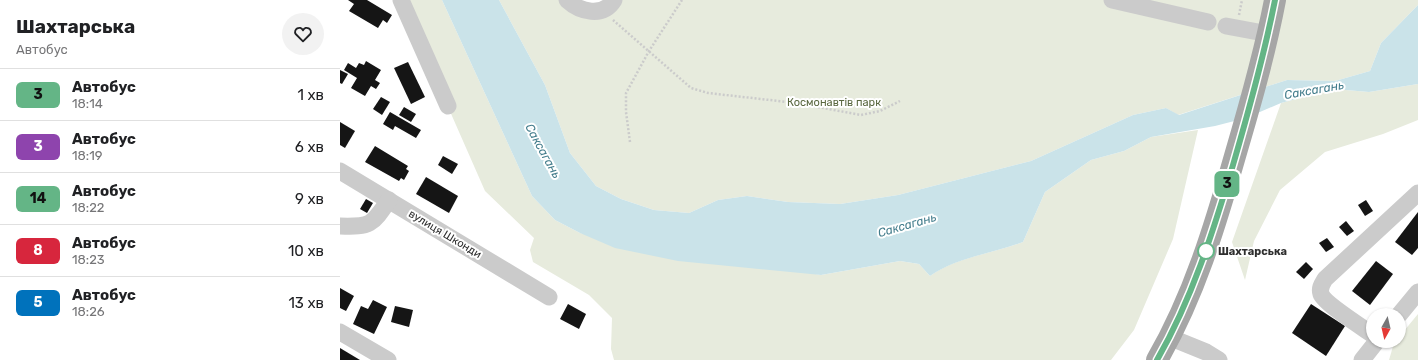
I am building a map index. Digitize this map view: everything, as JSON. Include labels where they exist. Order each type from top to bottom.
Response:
[{"type":"main road","points":[[1157,360],[1199,270],[1217,219],[1257,81],[1269,34],[1275,0]]},
{"type":"street","points":[[401,0],[448,106]]},
{"type":"street","points":[[567,0],[576,8],[588,11],[608,5]]},
{"type":"street","points":[[1112,0],[1208,22]]},
{"type":"street","points":[[1226,26],[1269,34]]},
{"type":"street","name":"вулиця Шконди","points":[[340,171],[550,298]]},
{"type":"street","points":[[1366,330],[1328,302],[1321,294],[1321,285],[1325,279],[1418,193]]},
{"type":"street","points":[[340,226],[366,226],[375,220],[389,200]]},
{"type":"street","points":[[1405,308],[1418,292]]},
{"type":"street","points":[[340,332],[388,360]]},
{"type":"street","points":[[1169,337],[1206,352],[1219,360]]},
{"type":"street","points":[[1362,360],[1371,348]]},
{"type":"path","points":[[630,142],[626,112],[626,92],[649,51],[682,0]]},
{"type":"path","points":[[608,5],[649,51],[691,88],[708,93],[796,103],[861,115],[880,111],[900,101]]},
{"type":"green space","points":[[401,0],[442,0],[532,196],[555,220],[580,233],[821,275],[900,261],[919,264],[930,276],[962,260],[1023,242],[1045,192],[1091,160],[1124,151],[1151,137],[1198,130],[1173,239],[1134,330],[1111,360],[614,360],[611,349],[612,318],[589,295],[533,262],[530,250],[534,238],[485,191]]},
{"type":"green space","name":"Космонавтів парк","points":[[499,0],[567,0],[576,8],[614,0],[1418,0],[1418,5],[1381,43],[1370,71],[1335,81],[1287,80],[1178,115],[1166,108],[1133,115],[1031,161],[898,195],[840,204],[788,202],[747,196],[718,200],[689,213],[654,210],[621,199],[596,186],[570,153],[545,85]]},
{"type":"green space","points":[[1418,84],[1418,120],[1383,134],[1325,152],[1280,190],[1254,241],[1245,280],[1232,242],[1281,103],[1334,89],[1369,92]]},
{"type":"green space","points":[[1418,314],[1418,360],[1389,360],[1393,348],[1406,348],[1406,329]]},
{"type":"water","name":"Саксагань","points":[[442,0],[499,0],[545,85],[570,153],[596,186],[621,199],[654,210],[689,213],[718,200],[747,196],[788,202],[840,204],[898,195],[1031,161],[1133,115],[1166,108],[1179,115],[1287,80],[1335,81],[1370,71],[1381,43],[1418,5],[1418,84],[1369,92],[1334,89],[1281,103],[1246,118],[1215,126],[1151,137],[1124,151],[1091,160],[1045,192],[1023,242],[963,260],[930,276],[919,264],[900,261],[821,275],[678,261],[615,248],[580,233],[555,220],[532,196]]},
{"type":"building","points":[[348,0],[367,0],[392,15],[387,23],[383,20],[378,28],[349,11],[354,4]]},
{"type":"building","points":[[366,61],[381,70],[375,80],[380,83],[376,89],[371,86],[365,96],[351,88],[357,78],[344,70],[348,63],[356,68],[359,63],[364,65]]},
{"type":"building","points":[[408,62],[425,97],[411,104],[394,68]]},
{"type":"building","points":[[340,70],[348,74],[342,84],[340,83]]},
{"type":"building","points":[[381,97],[390,102],[382,115],[373,109]]},
{"type":"building","points":[[404,107],[416,114],[411,122],[399,115]]},
{"type":"building","points":[[390,112],[421,130],[416,138],[395,126],[393,130],[383,124]]},
{"type":"building","points":[[340,122],[355,131],[345,148],[340,145]]},
{"type":"building","points":[[375,146],[408,166],[406,169],[409,171],[404,180],[401,178],[399,181],[365,162]]},
{"type":"building","points":[[443,156],[458,164],[452,174],[438,165]]},
{"type":"building","points":[[426,177],[458,196],[449,213],[416,194]]},
{"type":"building","points":[[366,199],[373,203],[367,213],[360,209]]},
{"type":"building","points":[[1366,200],[1373,211],[1365,216],[1358,205]]},
{"type":"building","points":[[1418,212],[1418,248],[1412,255],[1395,242]]},
{"type":"building","points":[[1346,221],[1354,231],[1347,236],[1339,227]]},
{"type":"building","points":[[1327,238],[1334,247],[1326,252],[1319,243]]},
{"type":"building","points":[[1376,261],[1393,274],[1370,305],[1352,291]]},
{"type":"building","points":[[1306,262],[1313,269],[1304,279],[1296,272]]},
{"type":"building","points":[[340,288],[354,296],[346,311],[340,308]]},
{"type":"building","points":[[373,300],[387,307],[374,334],[353,324],[361,306],[368,309]]},
{"type":"building","points":[[568,304],[586,314],[579,329],[560,319]]},
{"type":"building","points":[[1311,304],[1345,326],[1326,356],[1292,333]]},
{"type":"building","points":[[395,306],[413,310],[409,327],[391,322]]},
{"type":"building","points":[[340,348],[360,360],[340,360]]},
{"type":"bus line","name":"3","points":[[1157,360],[1181,314],[1199,270],[1217,219],[1257,81],[1269,34],[1275,0]]},
{"type":"place","name":"Шахтарська","points":[[1206,251]]}]
